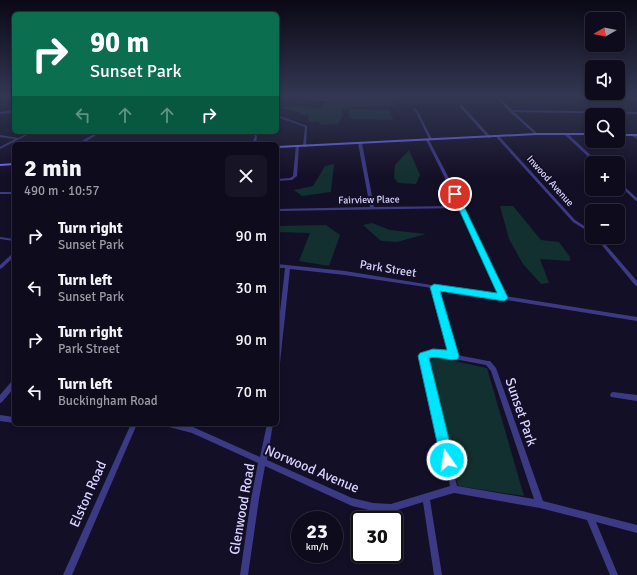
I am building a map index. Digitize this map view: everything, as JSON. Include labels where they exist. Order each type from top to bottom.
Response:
[{"type":"main road","points":[[279,147],[536,134],[585,134]]},
{"type":"main road","points":[[625,135],[636,136]]},
{"type":"main road","points":[[0,165],[12,164]]},
{"type":"street","points":[[300,124],[306,126],[305,146]]},
{"type":"street","points":[[423,124],[504,298]]},
{"type":"street","points":[[477,124],[489,137]]},
{"type":"street","points":[[525,124],[536,134]]},
{"type":"street","points":[[0,148],[28,134]]},
{"type":"street","points":[[82,142],[96,134]]},
{"type":"street","points":[[566,134],[590,156]]},
{"type":"street","points":[[0,136],[18,139]]},
{"type":"street","name":"Inwood Avenue","points":[[498,137],[574,221],[585,229]]},
{"type":"street","points":[[360,143],[372,208]]},
{"type":"street","points":[[279,180],[291,179],[295,176],[297,146]]},
{"type":"street","points":[[625,189],[637,200]]},
{"type":"street","points":[[0,193],[12,193]]},
{"type":"street","name":"Fairview Place","points":[[279,210],[462,207]]},
{"type":"street","points":[[0,238],[12,240]]},
{"type":"street","points":[[603,244],[637,284]]},
{"type":"street","points":[[0,267],[12,257]]},
{"type":"street","name":"Park Street","points":[[279,266],[345,273],[637,319]]},
{"type":"street","points":[[279,346],[288,267]]},
{"type":"street","points":[[434,287],[454,356]]},
{"type":"street","name":"Sunset Park","points":[[454,489],[423,356],[433,353],[488,363],[494,370],[540,504]]},
{"type":"street","points":[[0,400],[12,385]]},
{"type":"street","points":[[613,395],[637,398]]},
{"type":"street","points":[[0,418],[12,420]]},
{"type":"street","name":"Elston Road","points":[[67,575],[133,426]]},
{"type":"street","name":"Norwood Avenue","points":[[177,426],[193,430],[352,502],[391,508],[454,489],[540,504],[590,518],[637,528]]},
{"type":"street","name":"Glenwood Road","points":[[244,575],[255,499],[270,426]]},
{"type":"street","points":[[426,498],[438,575]]},
{"type":"street","points":[[590,518],[614,575]]},
{"type":"green space","points":[[320,124],[338,124],[338,124]]},
{"type":"green space","points":[[409,150],[420,175],[416,184],[398,183],[394,178],[395,165]]},
{"type":"green space","points":[[334,164],[331,192],[302,196],[294,190],[313,186],[325,166]]},
{"type":"green space","points":[[500,206],[513,206],[541,240],[559,242],[570,257],[570,261],[540,259],[549,283],[541,284],[523,264],[509,239]]},
{"type":"green space","points":[[372,223],[390,230],[426,234],[397,242],[381,241],[363,225]]},
{"type":"green space","points":[[326,225],[340,235],[329,266],[299,261],[310,233],[279,232],[279,226]]},
{"type":"green space","points":[[435,357],[487,368],[524,496],[458,486],[429,362]]},
{"type":"route","points":[[447,460],[423,356],[433,353],[454,356],[434,287],[504,298],[455,194]]}]
